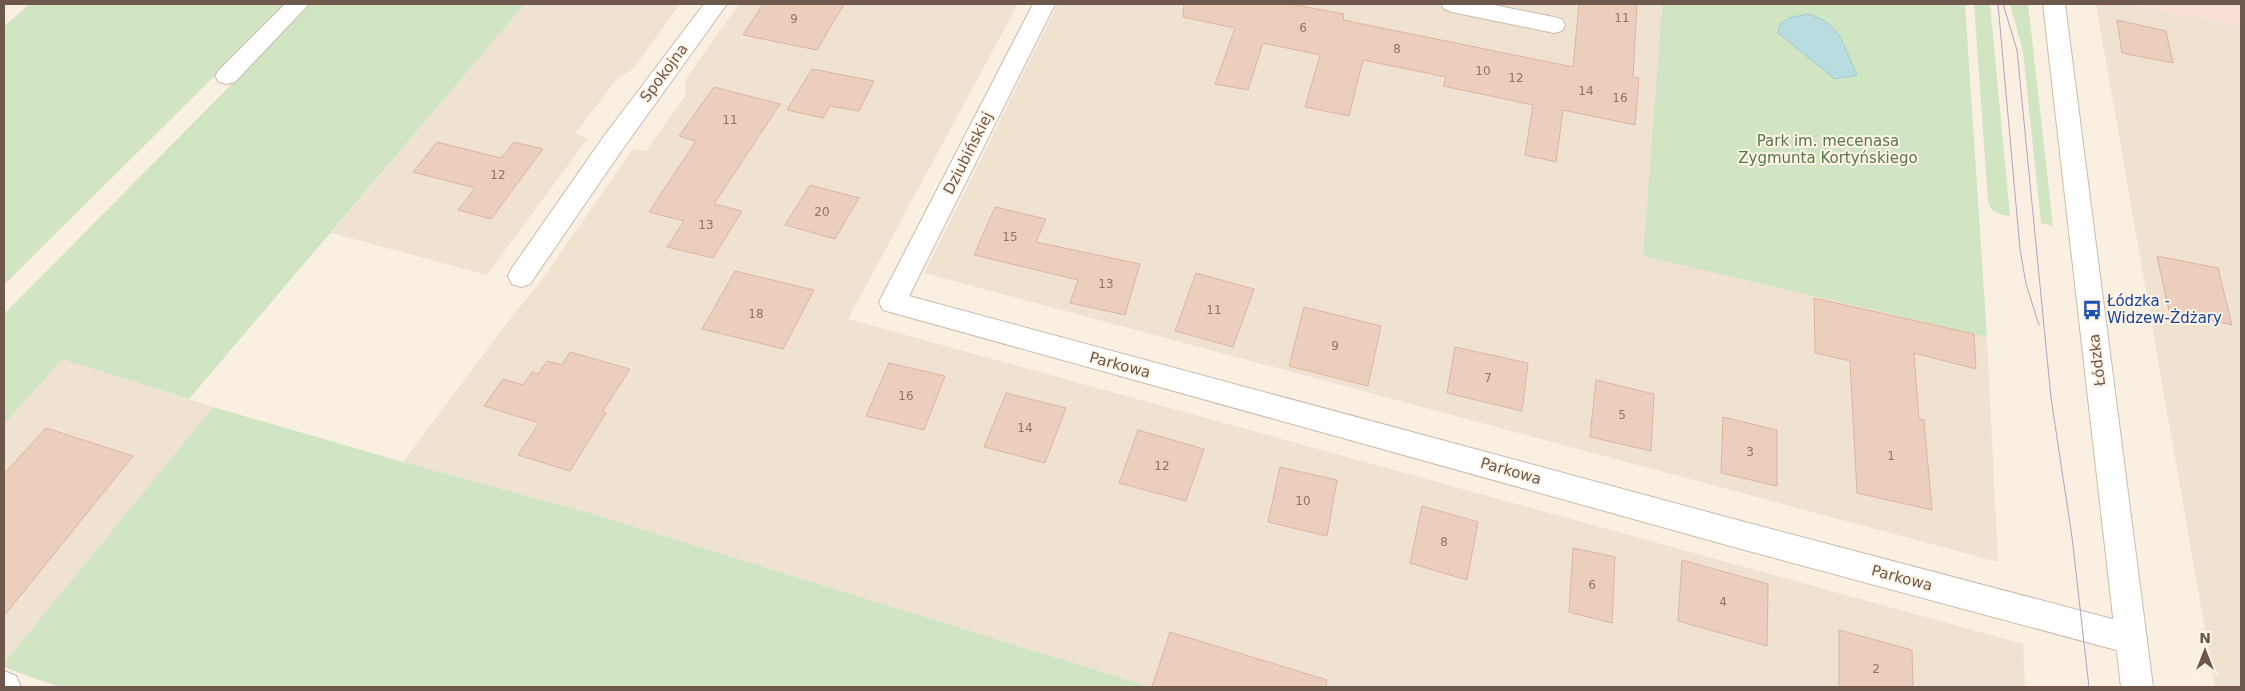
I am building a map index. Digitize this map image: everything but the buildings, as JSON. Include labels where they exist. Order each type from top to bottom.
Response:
[{"type":"street","points":[[226,76],[298,4]]},
{"type":"street","name":"Spokojna","points":[[522,276],[612,143],[716,4]]},
{"type":"street","name":"Dziubińskiej","points":[[892,302],[1044,4]]},
{"type":"street","points":[[1452,4],[1554,25]]},
{"type":"street","name":"Łódzka","points":[[2054,4],[2137,687]]},
{"type":"street","name":"Parkowa","points":[[892,302],[1750,538],[2131,639]]},
{"type":"shaded area","points":[[525,4],[680,4],[633,69],[616,80],[575,134],[588,138],[487,275],[331,233]]},
{"type":"shaded area","points":[[739,4],[1018,4],[848,319],[2023,644],[2025,687],[1151,687],[593,514],[403,462],[509,320],[538,285],[633,149],[646,151],[685,96],[685,80]]},
{"type":"shaded area","points":[[1058,4],[1662,4],[1643,256],[1987,337],[1998,562],[924,273]]},
{"type":"shaded area","points":[[2096,4],[2130,4],[2241,26],[2241,687],[2215,687]]},
{"type":"shaded area","points":[[2130,4],[2241,4],[2241,26]]},
{"type":"shaded area","points":[[62,359],[213,407],[4,663],[4,425]]},
{"type":"green space","points":[[30,4],[287,4],[4,285],[4,26]]},
{"type":"green space","points":[[311,4],[525,4],[189,399],[62,359],[4,425],[4,314]]},
{"type":"green space","name":"Park im. mecenasa Zygmunta Kortyńskiego","points":[[1662,4],[1965,4],[1987,337],[1643,256]]},
{"type":"green space","points":[[1974,4],[1990,4],[2010,216],[1999,214],[1993,210],[1988,201]]},
{"type":"green space","points":[[2010,4],[2028,4],[2053,226],[2041,223],[2023,52]]},
{"type":"green space","points":[[213,407],[593,514],[1151,687],[59,687],[4,667],[4,663]]},
{"type":"water","points":[[1808,14],[1828,23],[1840,37],[1857,75],[1835,79],[1778,33],[1780,24],[1789,18]]},
{"type":"tram line","points":[[1998,4],[2020,249],[2026,284],[2039,325]]},
{"type":"tram line","points":[[2003,4],[2017,50],[2051,398],[2072,537],[2089,687]]},
{"type":"place","name":"Łódzka - Widzew-Żdżary","points":[[2092,310]]}]
